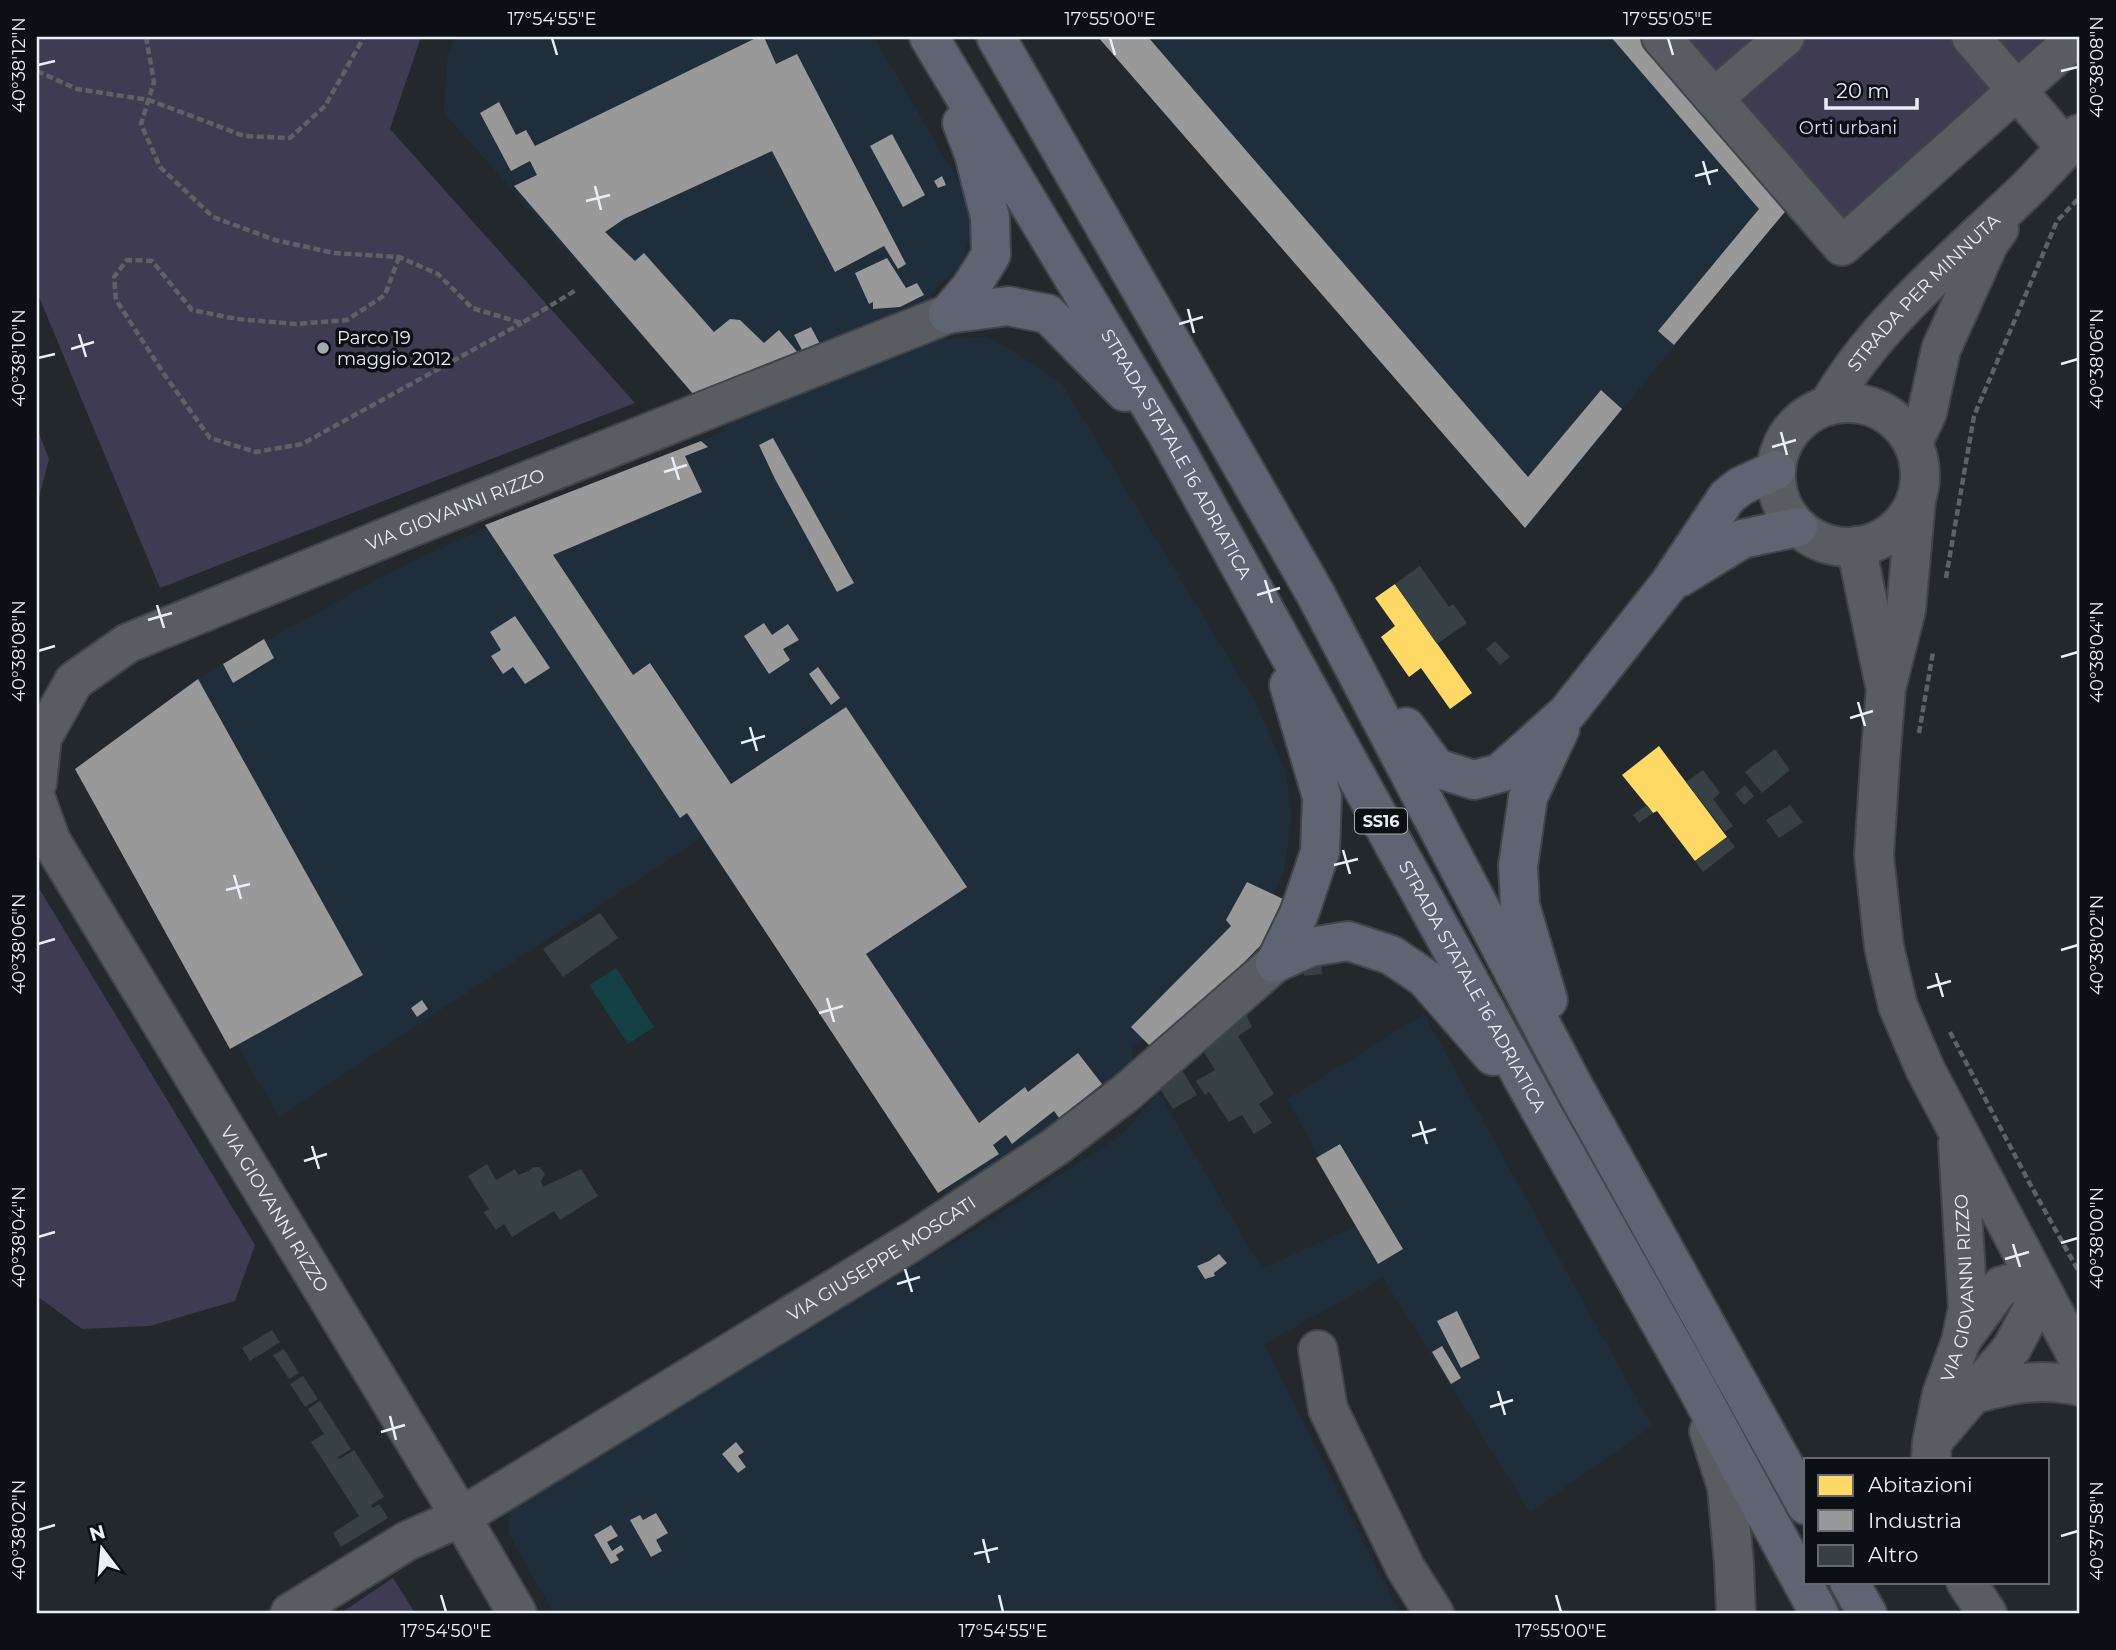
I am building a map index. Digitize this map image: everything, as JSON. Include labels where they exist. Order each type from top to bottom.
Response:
[{"type":"highway","points":[[928,37],[974,154],[990,217],[991,255],[948,314]]},
{"type":"highway","name":"STRADA STATALE 16 ADRIATICA","points":[[928,37],[1169,437],[1819,1613]]},
{"type":"highway","name":"SS16","points":[[996,37],[1315,593],[1575,1089],[1804,1501]]},
{"type":"highway","points":[[948,314],[1008,306],[1048,314],[1169,437]]},
{"type":"highway","points":[[1315,593],[1378,688],[1436,768],[1474,780],[1500,773],[1567,713],[1669,584],[1727,498],[1741,486],[1776,470]]},
{"type":"highway","points":[[1669,584],[1742,540],[1798,527]]},
{"type":"highway","points":[[1268,615],[1322,797],[1320,852],[1299,914],[1275,963]]},
{"type":"highway","points":[[1567,713],[1528,797],[1518,866],[1520,905],[1575,1089]]},
{"type":"highway","points":[[1275,963],[1311,947],[1348,941],[1391,955],[1424,978],[1541,1111]]},
{"type":"highway","points":[[1850,1584],[1867,1613]]},
{"type":"street","points":[[1661,37],[1842,246],[2077,37]]},
{"type":"street","points":[[1714,98],[1785,37]]},
{"type":"street","points":[[1970,37],[2016,91],[2073,141]]},
{"type":"street","name":"STRADA PER MINNUTA","points":[[1828,406],[1844,376],[1873,342],[1952,259],[2073,141]]},
{"type":"street","name":"STRADA PER MINNUTA","points":[[1913,442],[1927,413],[1941,349],[1989,243],[2028,187]]},
{"type":"street","name":"VIA GIOVANNI RIZZO","points":[[37,783],[42,738],[74,681],[128,643],[948,314]]},
{"type":"street","points":[[1916,500],[1906,518],[1893,532],[1875,541],[1856,546],[1835,545],[1815,539],[1798,527],[1785,510],[1778,491],[1776,470],[1780,453],[1792,430],[1811,412],[1828,406],[1853,403],[1877,409],[1898,422],[1913,442],[1919,461],[1920,481],[1906,610],[1885,688],[1874,856],[1884,947],[1898,1006],[1925,1069],[2079,1360]]},
{"type":"street","points":[[1856,546],[1885,688]]},
{"type":"street","name":"VIA GIOVANNI RIZZO","points":[[37,802],[51,841],[517,1613]]},
{"type":"street","name":"VIA GIUSEPPE MOSCATI","points":[[290,1613],[407,1541],[461,1517],[912,1241],[1055,1147],[1127,1092],[1275,963]]},
{"type":"street","name":"VIA GIOVANNI RIZZO","points":[[1931,1451],[1942,1394],[1961,1341],[1968,1308],[1957,1131]]},
{"type":"street","name":"VIA GIOVANNI RIZZO","points":[[1931,1451],[2012,1348],[2033,1308],[2034,1277]]},
{"type":"street","points":[[1961,1341],[2001,1286],[2034,1277]]},
{"type":"street","points":[[1318,1350],[1328,1409],[1406,1569],[1434,1613]]},
{"type":"street","points":[[1692,1379],[1727,1487],[1736,1613]]},
{"type":"street","points":[[1974,1394],[2010,1384],[2053,1381],[2079,1386]]},
{"type":"street","points":[[1967,1584],[1987,1613]]},
{"type":"path","points":[[146,37],[155,82],[141,124],[160,167],[213,217],[299,246],[334,253],[399,257],[439,274],[472,308],[522,323]]},
{"type":"path","points":[[37,71],[76,89],[149,100],[244,136],[290,138],[325,106],[364,37]]},
{"type":"path","points":[[1946,581],[1974,416],[2057,222],[2079,198]]},
{"type":"path","points":[[399,257],[385,295],[347,320],[296,324],[237,319],[192,310],[152,261],[127,260],[114,277],[116,300],[209,438],[256,452],[302,444],[522,323],[576,290]]},
{"type":"path","points":[[1917,745],[1934,649]]},
{"type":"path","points":[[1947,1027],[2079,1272]]},
{"type":"shaded area","points":[[455,37],[874,37],[959,182],[976,220],[959,268],[931,293],[946,340],[986,336],[1033,363],[1062,384],[1254,700],[1285,769],[1292,816],[1284,870],[1249,953],[1132,1047],[1132,1074],[950,1200],[701,838],[279,1117],[74,770],[197,679],[396,569],[535,505],[726,431],[444,113],[447,56]]},
{"type":"shaded area","points":[[1098,37],[1643,37],[1789,205],[1531,522]]},
{"type":"shaded area","points":[[616,968],[654,1027],[628,1044],[589,985]]},
{"type":"shaded area","points":[[1424,1014],[1652,1426],[1530,1512],[1383,1278],[1264,1344],[1400,1613],[554,1613],[508,1533],[510,1508],[971,1232],[1122,1135],[1158,1092],[1262,1269],[1357,1225],[1287,1099]]},
{"type":"green space","name":"Parco 19 maggio 2012","points":[[37,37],[421,37],[390,129],[635,403],[160,588],[37,292]]},
{"type":"green space","name":"Orti urbani","points":[[1649,37],[2079,37],[1840,259]]},
{"type":"green space","points":[[37,428],[49,459],[37,505]]},
{"type":"green space","points":[[37,885],[255,1245],[235,1301],[150,1326],[82,1329],[37,1296]]},
{"type":"green space","points":[[393,1578],[415,1613],[341,1613]]},
{"type":"building: Abitazioni","points":[[1395,584],[1472,693],[1450,709],[1421,668],[1409,677],[1381,637],[1395,626],[1375,598]]},
{"type":"building: Abitazioni","points":[[1659,746],[1727,837],[1695,861],[1657,811],[1653,813],[1622,775]]},
{"type":"building: Industria","points":[[758,37],[764,37],[776,64],[797,54],[906,264],[898,269],[884,246],[835,272],[772,151],[624,219],[605,232],[635,261],[644,253],[714,332],[730,319],[740,320],[764,343],[779,330],[799,354],[700,402],[514,186],[537,175],[530,161],[511,171],[480,113],[499,102],[516,135],[526,130],[535,146]]},
{"type":"building: Industria","points":[[1098,37],[1148,37],[1528,477],[1601,390],[1622,409],[1525,528]]},
{"type":"building: Industria","points":[[1611,37],[1642,37],[1789,207],[1674,345],[1658,331],[1759,209]]},
{"type":"building: Industria","points":[[892,134],[925,195],[903,207],[870,146]]},
{"type":"building: Industria","points":[[942,176],[946,185],[938,188],[934,181]]},
{"type":"building: Industria","points":[[887,258],[906,288],[917,283],[924,295],[900,307],[873,309],[873,302],[869,304],[855,273]]},
{"type":"building: Industria","points":[[811,327],[820,344],[803,352],[794,335]]},
{"type":"building: Industria","points":[[773,438],[854,583],[837,592],[759,445]]},
{"type":"building: Industria","points":[[701,441],[708,447],[685,456],[702,492],[553,555],[633,675],[650,663],[731,784],[846,707],[967,887],[866,954],[979,1123],[1025,1087],[1028,1092],[1078,1053],[1102,1084],[1072,1108],[1076,1114],[1063,1123],[1054,1111],[1012,1144],[1006,1135],[993,1145],[999,1154],[938,1193],[687,813],[680,818],[485,525]]},
{"type":"building: Industria","points":[[515,616],[550,668],[525,684],[513,667],[503,674],[491,656],[501,650],[490,632]]},
{"type":"building: Industria","points":[[764,623],[772,635],[788,624],[799,640],[783,649],[790,660],[769,674],[744,636]]},
{"type":"building: Industria","points":[[264,639],[274,658],[233,683],[223,664]]},
{"type":"building: Industria","points":[[818,667],[840,698],[831,705],[809,674]]},
{"type":"building: Industria","points":[[198,679],[363,975],[230,1049],[75,769]]},
{"type":"building: Industria","points":[[1247,882],[1283,899],[1261,945],[1156,1052],[1131,1027],[1231,926],[1226,920]]},
{"type":"building: Industria","points":[[422,1000],[428,1009],[417,1017],[411,1008]]},
{"type":"building: Industria","points":[[1340,1144],[1403,1249],[1378,1264],[1316,1158]]},
{"type":"building: Industria","points":[[1219,1254],[1227,1263],[1214,1273],[1215,1276],[1205,1279],[1197,1266]]},
{"type":"building: Industria","points":[[1457,1311],[1480,1358],[1461,1368],[1437,1321]]},
{"type":"building: Industria","points":[[1442,1346],[1461,1378],[1451,1384],[1432,1352]]},
{"type":"building: Industria","points":[[736,1442],[744,1452],[738,1456],[746,1467],[738,1473],[722,1454]]},
{"type":"building: Industria","points":[[656,1513],[668,1533],[656,1540],[662,1551],[651,1557],[630,1520],[640,1515],[643,1520]]},
{"type":"building: Industria","points":[[611,1525],[618,1536],[607,1542],[612,1551],[621,1545],[624,1550],[616,1555],[619,1560],[611,1564],[594,1535]]},
{"type":"building: Altro","points":[[1420,566],[1449,607],[1453,604],[1467,623],[1437,644],[1395,584]]},
{"type":"building: Altro","points":[[1495,641],[1510,657],[1500,665],[1486,649]]},
{"type":"building: Altro","points":[[1775,749],[1790,770],[1762,793],[1745,772]]},
{"type":"building: Altro","points":[[1703,770],[1720,793],[1713,799],[1733,826],[1725,832],[1686,782]]},
{"type":"building: Altro","points":[[1745,785],[1754,796],[1744,805],[1735,794]]},
{"type":"building: Altro","points":[[1647,805],[1653,813],[1639,823],[1633,815]]},
{"type":"building: Altro","points":[[1790,805],[1803,822],[1779,838],[1766,820]]},
{"type":"building: Altro","points":[[1727,837],[1735,847],[1703,872],[1695,861]]},
{"type":"building: Altro","points":[[600,913],[618,938],[563,977],[543,949]]},
{"type":"building: Altro","points":[[1321,962],[1322,974],[1304,976],[1303,965]]},
{"type":"building: Altro","points":[[1242,1006],[1252,1027],[1238,1036],[1274,1094],[1259,1104],[1272,1123],[1254,1134],[1242,1115],[1229,1122],[1209,1092],[1205,1095],[1196,1081],[1215,1070],[1197,1041]]},
{"type":"building: Altro","points":[[1179,1065],[1197,1095],[1173,1109],[1159,1087]]},
{"type":"building: Altro","points":[[487,1164],[496,1180],[515,1169],[518,1175],[533,1167],[540,1167],[545,1174],[541,1181],[543,1187],[581,1169],[598,1196],[560,1220],[554,1211],[512,1237],[504,1224],[496,1230],[484,1212],[489,1209],[468,1176]]},
{"type":"building: Altro","points":[[272,1330],[280,1342],[250,1361],[242,1348]]},
{"type":"building: Altro","points":[[284,1349],[299,1373],[289,1379],[273,1355]]},
{"type":"building: Altro","points":[[303,1376],[318,1399],[305,1407],[290,1384]]},
{"type":"building: Altro","points":[[320,1401],[351,1449],[338,1457],[340,1459],[354,1450],[384,1497],[371,1505],[373,1508],[379,1504],[388,1518],[341,1547],[333,1533],[359,1516],[311,1442],[324,1434],[308,1409]]},
{"type":"place","name":"Parco 19 maggio 2012","points":[[323,348]]}]
